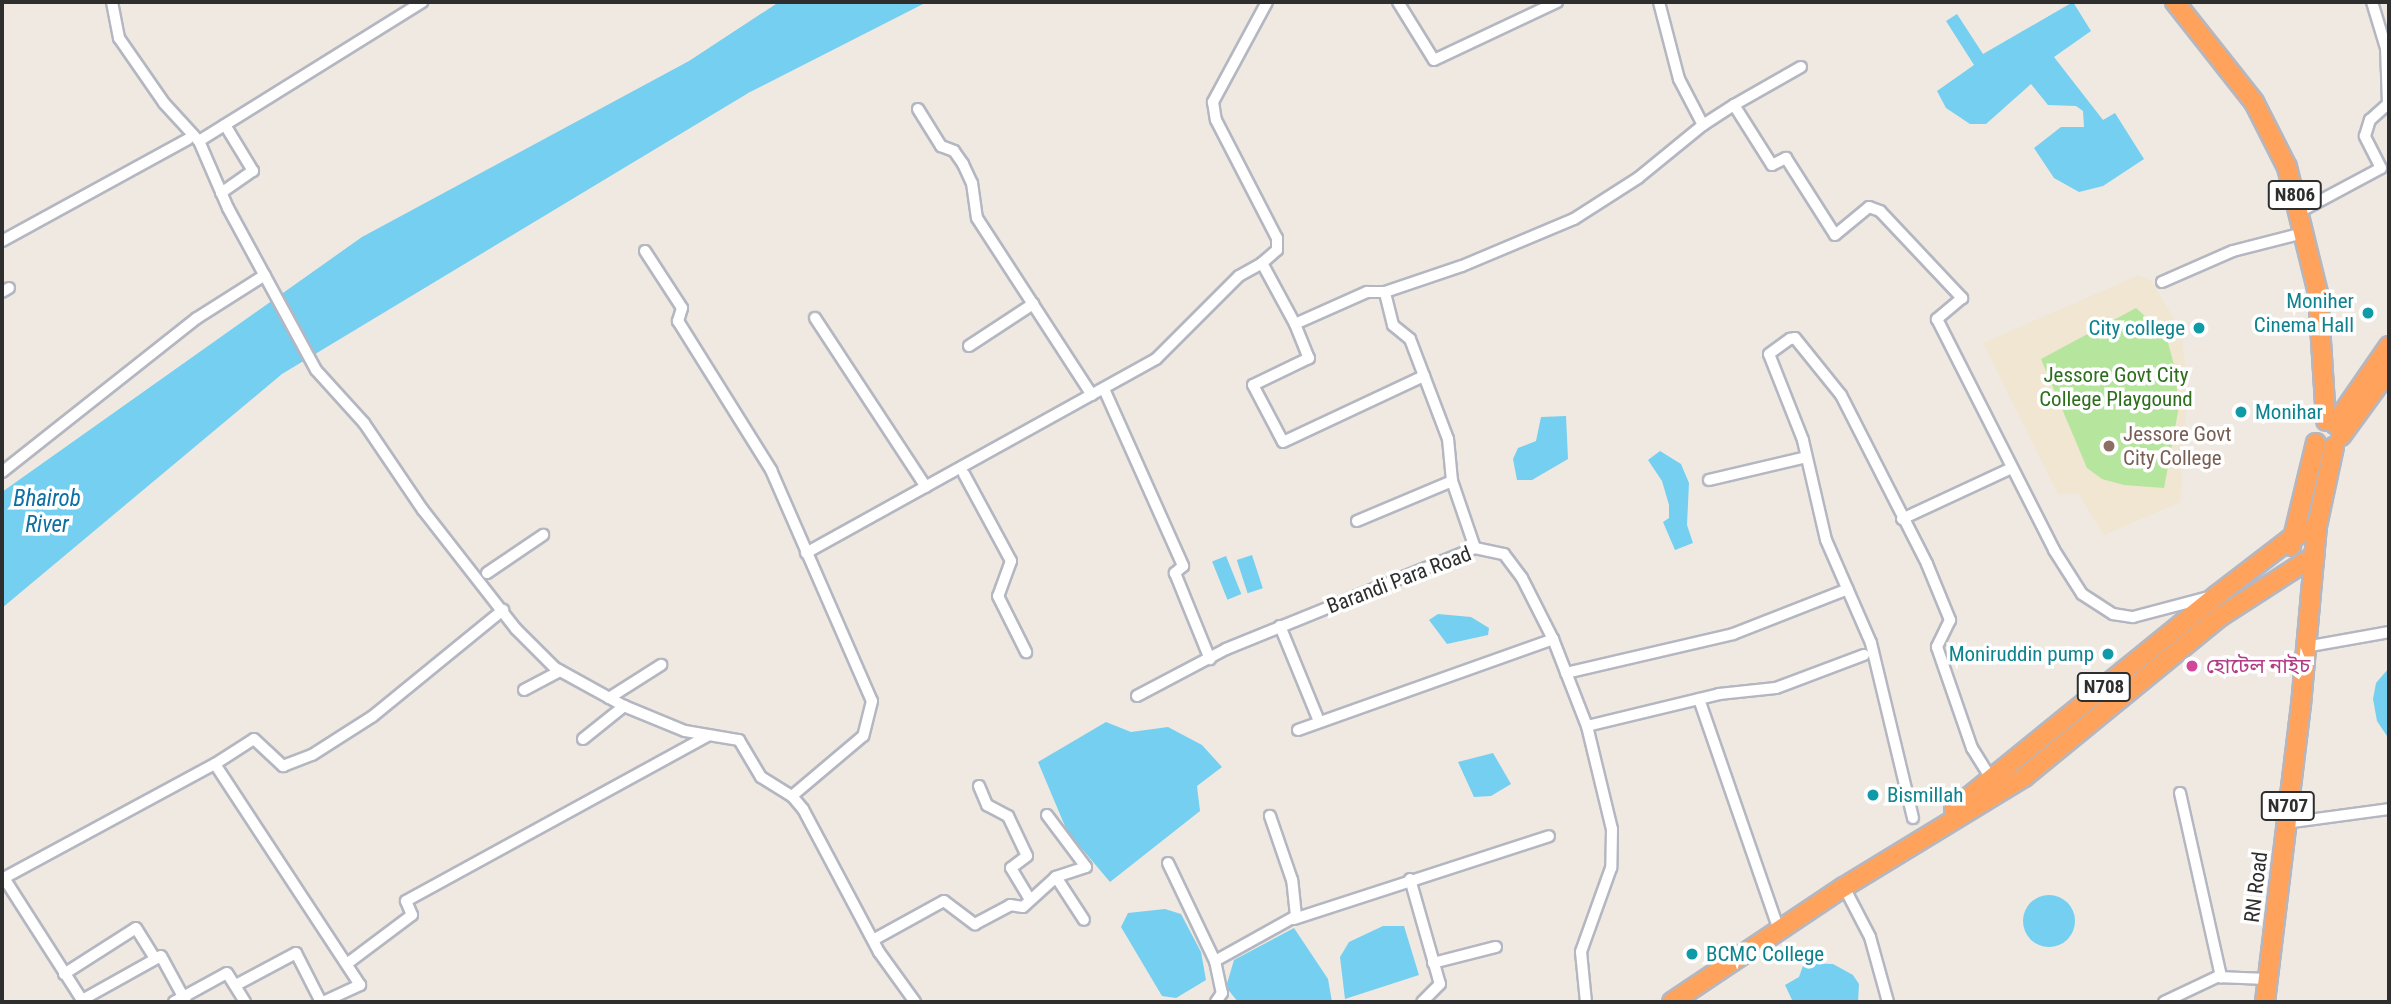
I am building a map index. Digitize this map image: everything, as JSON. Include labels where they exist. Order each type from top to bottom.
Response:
[{"type":"highway","name":"N806","points":[[2175,2],[2254,102],[2287,167],[2318,293],[2331,434]]},
{"type":"highway","name":"N707","points":[[2295,565],[2290,539],[2331,434],[2389,345]]},
{"type":"highway","name":"N707","points":[[2314,556],[2331,434],[2389,370]]},
{"type":"highway","name":"N708","points":[[1896,855],[2216,596],[2290,539],[2317,526]]},
{"type":"highway","name":"N708","points":[[1672,1002],[1844,887],[2024,777],[2221,616],[2295,565],[2314,556]]},
{"type":"highway","name":"RN Road","points":[[2265,1002],[2287,822],[2314,556]]},
{"type":"highway","name":"RN Road","points":[[2295,565],[2309,610]]},
{"type":"street","points":[[112,2],[118,38],[194,140],[316,370],[364,423],[423,510],[503,610],[560,671],[609,698],[707,736],[737,738],[761,777],[793,796],[873,940],[915,1002]]},
{"type":"street","points":[[2,241],[225,125],[422,2]]},
{"type":"street","points":[[806,553],[1156,359],[1239,276],[1262,263],[1276,250],[1277,238],[1216,120],[1213,102],[1267,2]]},
{"type":"street","points":[[1398,2],[1434,60],[1557,2]]},
{"type":"street","points":[[1659,2],[1679,79],[1703,125]]},
{"type":"street","points":[[2299,212],[2381,168],[2365,136],[2370,120],[2388,104],[2386,48],[2372,2]]},
{"type":"street","points":[[1295,324],[1367,292],[1385,292],[1574,219],[1638,178],[1703,125],[1801,66]]},
{"type":"street","points":[[1734,105],[1772,165],[1786,158],[1835,235],[1869,207],[1880,211],[1962,298],[1937,319],[2069,578],[2095,605],[2113,614],[2133,617],[2216,596]]},
{"type":"street","points":[[918,109],[941,146],[954,151],[963,164],[972,183],[977,218],[1092,395]]},
{"type":"street","points":[[221,193],[253,171],[225,125]]},
{"type":"street","points":[[2162,282],[2233,251],[2303,233]]},
{"type":"street","points":[[645,251],[682,308],[678,321],[771,470],[873,707],[859,740],[793,796]]},
{"type":"street","points":[[1262,263],[1310,358],[1253,385],[1283,442],[1424,376]]},
{"type":"street","points":[[2,472],[197,318],[265,275]]},
{"type":"street","points":[[1385,292],[1393,325],[1410,339],[1448,439],[1452,481],[1475,548]]},
{"type":"street","points":[[970,346],[1033,304]]},
{"type":"street","points":[[815,318],[926,487]]},
{"type":"street","points":[[1913,818],[1871,643],[1826,540],[1803,440],[1769,353],[1795,338],[1841,395],[1927,564],[1950,620],[1937,647],[1972,748],[1991,779]]},
{"type":"street","points":[[1104,389],[1183,566],[1175,573],[1210,659]]},
{"type":"street","points":[[1709,480],[1802,458]]},
{"type":"street","points":[[1902,519],[2012,468]]},
{"type":"street","points":[[964,474],[1010,561],[998,596],[1026,652]]},
{"type":"street","points":[[1357,521],[1452,481]]},
{"type":"street","points":[[487,573],[543,535]]},
{"type":"street","name":"Barandi Para Road","points":[[1137,696],[1280,626],[1475,548],[1504,554],[1522,578],[1553,639],[1587,726],[1614,849],[1581,952],[1586,1002]]},
{"type":"street","points":[[1566,673],[1734,634],[1848,589]]},
{"type":"street","points":[[245,1002],[227,973],[181,1001],[161,956],[82,1000],[3,879],[215,764],[254,739],[283,766],[312,755],[373,716],[503,610]]},
{"type":"street","points":[[1280,626],[1319,721]]},
{"type":"street","points":[[2305,648],[2389,632]]},
{"type":"street","points":[[1298,730],[1553,639]]},
{"type":"street","points":[[1587,726],[1699,699],[1776,688],[1864,655]]},
{"type":"street","points":[[609,698],[661,664]]},
{"type":"street","points":[[524,690],[560,671]]},
{"type":"street","points":[[1699,699],[1779,930]]},
{"type":"street","points":[[583,739],[624,706]]},
{"type":"street","points":[[348,963],[412,915],[406,901],[707,736]]},
{"type":"street","points":[[215,764],[360,985],[322,1002],[296,953],[236,985]]},
{"type":"street","points":[[979,786],[987,805],[1008,816],[1027,856],[1011,868],[1030,900]]},
{"type":"street","points":[[2180,793],[2221,977]]},
{"type":"street","points":[[2287,822],[2389,809]]},
{"type":"street","points":[[873,940],[944,901],[975,924],[1010,905],[1023,907],[1056,877],[1086,867],[1047,815]]},
{"type":"street","points":[[1270,816],[1292,880],[1294,919]]},
{"type":"street","points":[[1214,961],[1294,919],[1410,879],[1549,836]]},
{"type":"street","points":[[1168,863],[1214,961],[1222,993],[1216,1002]]},
{"type":"street","points":[[1056,877],[1084,920]]},
{"type":"street","points":[[1410,879],[1440,984],[1422,1002]]},
{"type":"street","points":[[1844,887],[1870,937],[1888,1002]]},
{"type":"street","points":[[64,974],[136,928],[156,959]]},
{"type":"street","points":[[1433,963],[1496,947]]},
{"type":"street","points":[[2164,1002],[2221,977],[2267,979]]},
{"type":"shaded area","name":"Jessore Govt City College","points":[[2139,275],[2152,282],[2181,330],[2188,388],[2180,502],[2104,535],[2079,494],[2058,494],[1983,343]]},
{"type":"green space","name":"Jessore Govt City College Playgound","points":[[2136,308],[2166,335],[2174,365],[2179,406],[2164,488],[2124,485],[2102,479],[2087,468],[2041,359]]},
{"type":"water","name":"Bhairob River","points":[[779,2],[927,2],[750,92],[282,374],[2,608],[2,492],[362,237],[689,61]]},
{"type":"water","points":[[2073,2],[2091,31],[2054,57],[2103,120],[2115,113],[2144,159],[2103,186],[2079,192],[2054,178],[2034,148],[2061,127],[2084,127],[2083,111],[2076,106],[2048,105],[2031,84],[1986,124],[1970,124],[1946,108],[1937,91],[1974,65],[1946,21],[1957,14],[1983,54]]},
{"type":"water","points":[[1566,416],[1568,459],[1532,480],[1517,480],[1513,459],[1518,448],[1536,441],[1541,417]]},
{"type":"water","points":[[1660,451],[1681,464],[1689,483],[1687,525],[1693,543],[1675,550],[1663,522],[1669,518],[1669,505],[1662,481],[1648,460]]},
{"type":"water","points":[[1252,555],[1263,588],[1248,593],[1237,560]]},
{"type":"water","points":[[1226,556],[1241,594],[1227,600],[1212,562]]},
{"type":"water","points":[[1438,614],[1471,617],[1489,628],[1488,635],[1447,644],[1429,620]]},
{"type":"water","points":[[2389,668],[2389,739],[2377,721],[2373,699],[2376,683]]},
{"type":"water","points":[[1106,722],[1131,732],[1168,727],[1202,745],[1222,767],[1197,786],[1200,811],[1110,882],[1067,831],[1038,762]]},
{"type":"water","points":[[1493,753],[1511,784],[1491,796],[1474,797],[1458,762]]},
{"type":"water","points":[[2049,895],[2059,897],[2067,903],[2073,911],[2073,931],[2067,939],[2059,945],[2049,947],[2039,945],[2031,939],[2025,931],[2023,921],[2025,911],[2031,903],[2039,897]]},
{"type":"water","points":[[1165,909],[1181,914],[1201,952],[1206,980],[1176,998],[1162,996],[1121,927],[1128,913]]},
{"type":"water","points":[[1383,926],[1404,926],[1419,975],[1345,999],[1340,957],[1349,942]]},
{"type":"water","points":[[1294,928],[1328,979],[1332,1002],[1238,1002],[1226,987],[1234,960]]},
{"type":"water","points":[[1804,963],[1833,964],[1853,975],[1859,984],[1858,1002],[1793,1002],[1785,985],[1799,977]]},
{"type":"place","name":"Moniher Cinema Hall","points":[[2368,313]]},
{"type":"place","name":"City college","points":[[2199,328]]},
{"type":"place","name":"Monihar","points":[[2241,412]]},
{"type":"place","name":"Jessore Govt City College","points":[[2109,446]]},
{"type":"place","name":"Moniruddin pump","points":[[2108,654]]},
{"type":"place","name":"হোটেল নাইচ","points":[[2192,666]]},
{"type":"place","name":"Bismillah","points":[[1873,795]]},
{"type":"place","name":"BCMC College","points":[[1692,954]]}]
